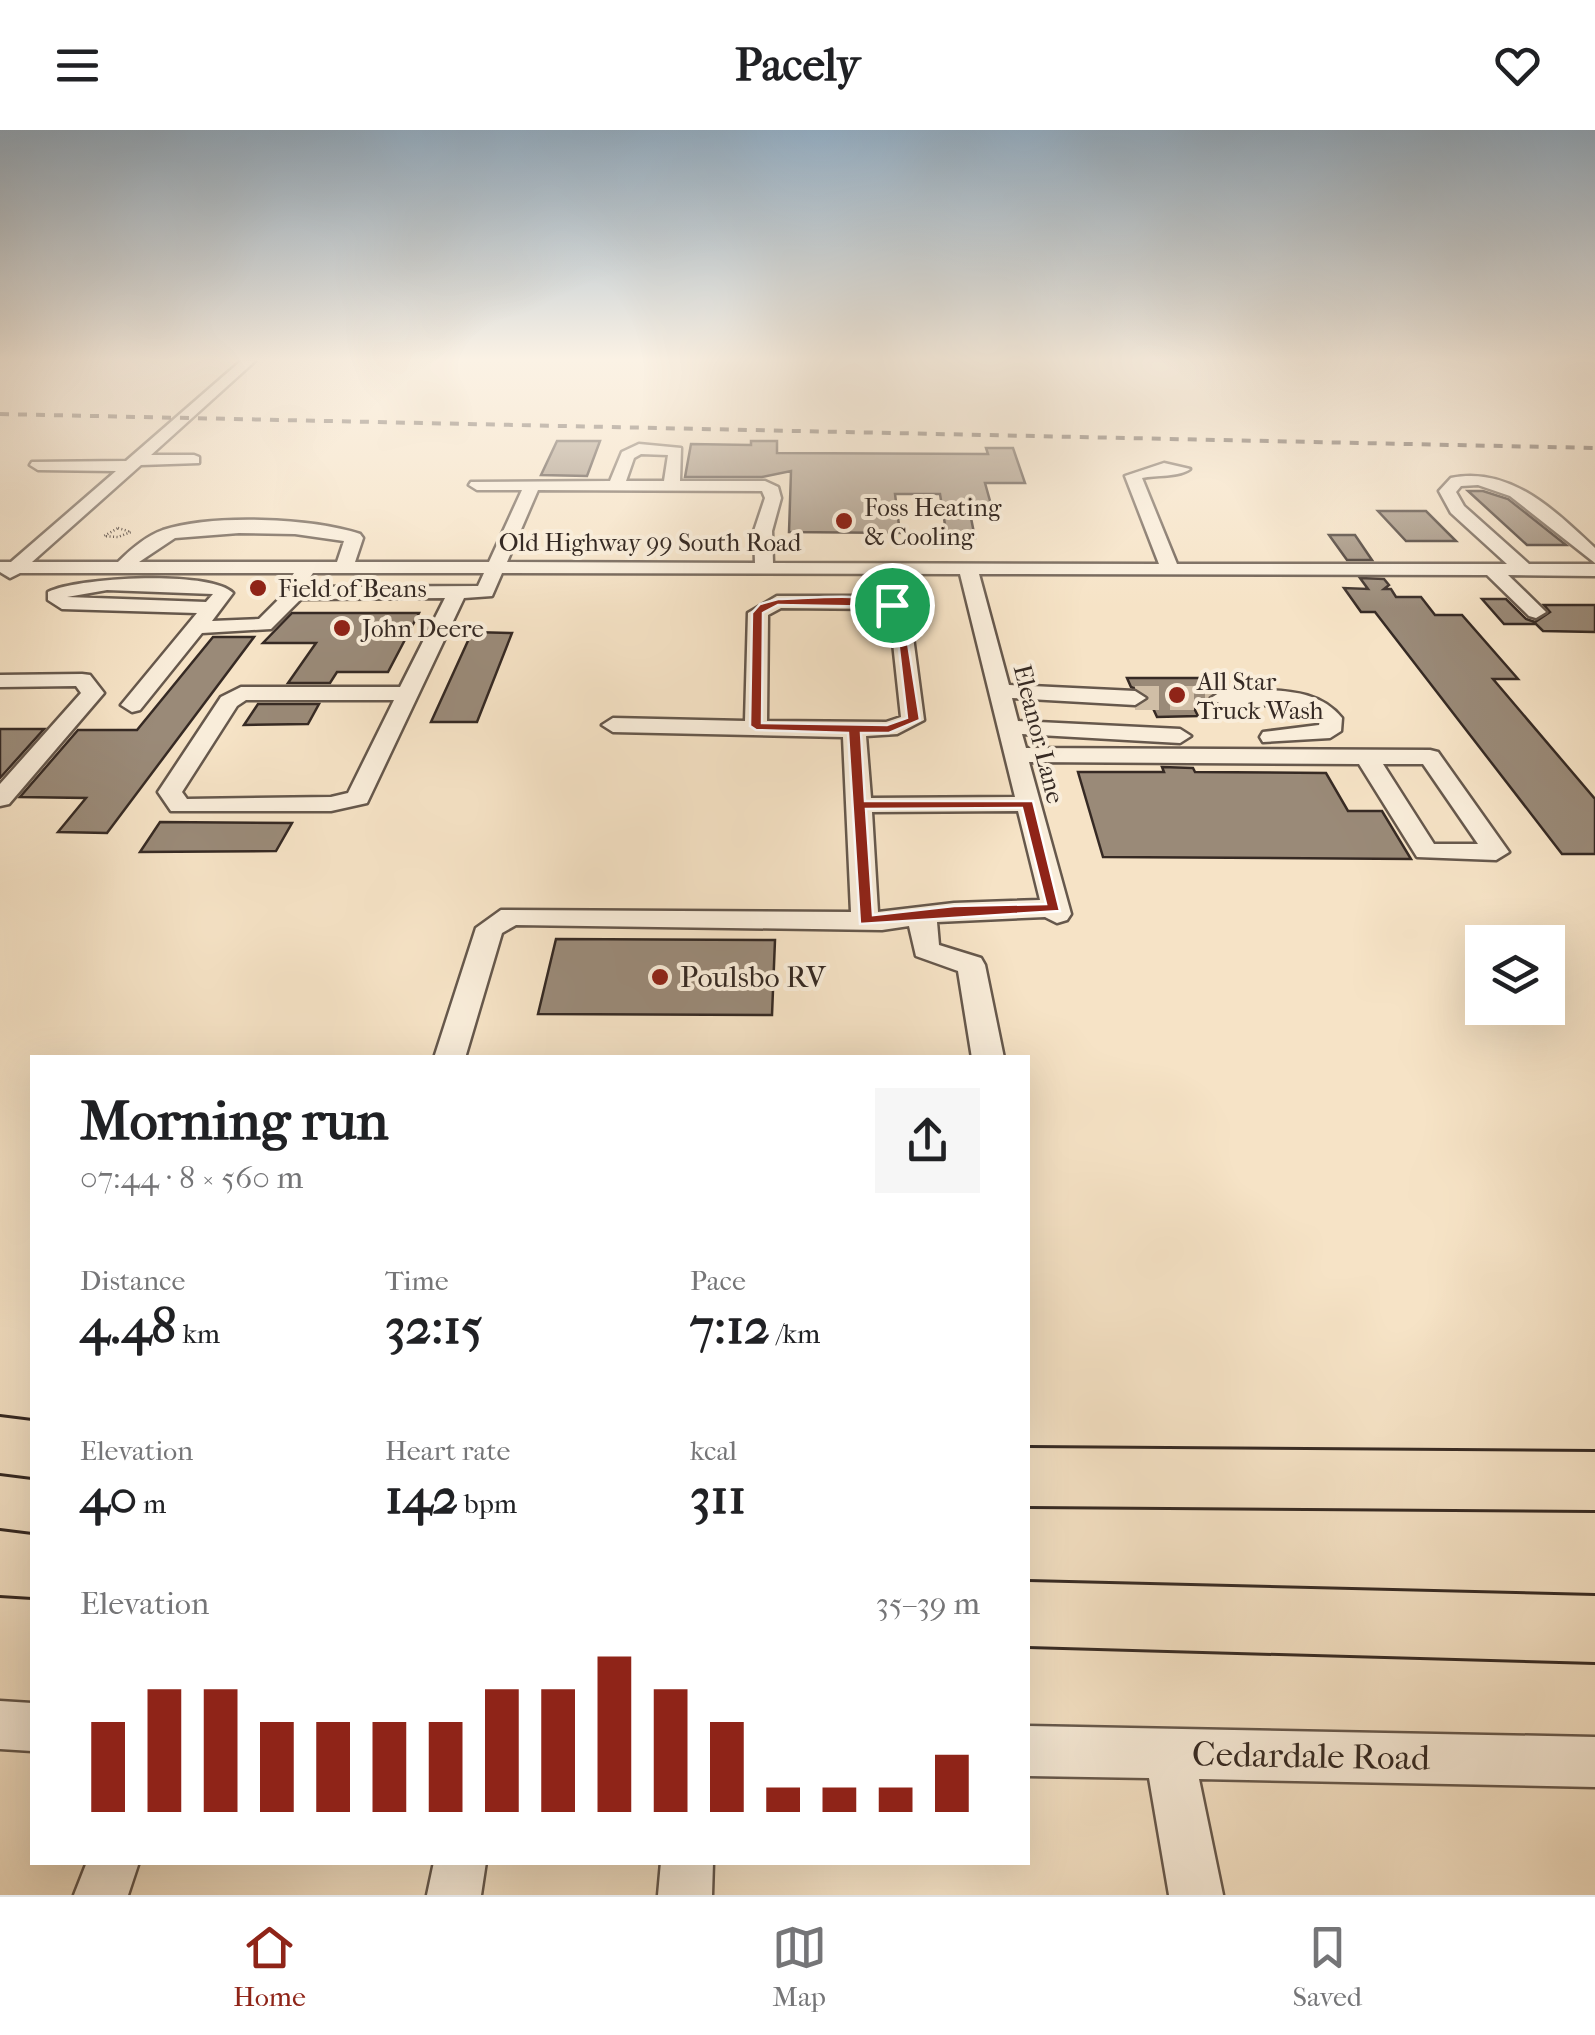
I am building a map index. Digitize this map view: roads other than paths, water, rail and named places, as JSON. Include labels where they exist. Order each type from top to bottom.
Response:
[{"type":"highway","points":[[0,1444],[30,1449]]},
{"type":"highway","points":[[1030,1477],[1595,1481]]},
{"type":"highway","points":[[0,1563],[30,1566]]},
{"type":"highway","points":[[1030,1614],[1595,1629]]},
{"type":"street","points":[[0,580],[8,566],[156,443]]},
{"type":"street","points":[[616,485],[627,455],[639,449],[676,451],[671,485]]},
{"type":"street","points":[[38,466],[194,460]]},
{"type":"street","points":[[1170,569],[1133,476],[1164,468],[1182,469]]},
{"type":"street","points":[[1524,570],[1457,509],[1447,491],[1452,485],[1476,480],[1516,491],[1595,558]]},
{"type":"street","points":[[477,485],[756,485],[772,490],[773,498],[763,531],[764,568]]},
{"type":"street","points":[[309,566],[291,590],[296,594],[484,592],[532,485]]},
{"type":"street","points":[[125,565],[147,544],[176,532],[289,530],[337,531],[354,538],[345,566]]},
{"type":"street","name":"Old Highway 99 South Road","points":[[8,566],[1595,570]]},
{"type":"street","name":"Eleanor Lane","points":[[922,915],[1056,911],[968,568]]},
{"type":"street","points":[[1492,570],[1536,612]]},
{"type":"street","points":[[132,704],[224,593],[217,589],[85,586],[62,590],[56,596],[62,603],[211,608]]},
{"type":"street","points":[[196,626],[264,625],[296,594]]},
{"type":"street","points":[[408,694],[242,693],[229,702],[170,792],[180,806],[331,804],[358,798],[408,694],[456,594]]},
{"type":"street","points":[[613,725],[854,730],[889,729],[914,720],[900,614],[892,605],[879,602],[778,602],[764,606],[758,613],[756,726]]},
{"type":"street","points":[[0,681],[82,680],[94,694],[0,798]]},
{"type":"street","points":[[999,691],[1135,698]]},
{"type":"street","points":[[1008,727],[1243,738],[1330,731],[1331,718],[1323,707],[1300,699],[1222,698]]},
{"type":"street","points":[[854,730],[866,920]]},
{"type":"street","points":[[1016,755],[1367,757],[1430,758],[1496,852],[1426,852],[1367,757]]},
{"type":"street","points":[[859,805],[1028,804]]},
{"type":"street","points":[[450,1055],[490,928],[511,916],[866,920],[922,915],[926,950],[971,965],[987,1055]]},
{"type":"street","points":[[0,1725],[30,1727]]},
{"type":"street","name":"Cedardale Road","points":[[1030,1751],[1595,1762]]},
{"type":"street","points":[[1169,1754],[1196,1895]]},
{"type":"street","points":[[101,1895],[113,1865]]},
{"type":"street","points":[[454,1895],[459,1865]]},
{"type":"street","points":[[685,1895],[687,1865]]},
{"type":"tunnel","points":[[1135,698],[1222,698]]},
{"type":"railway","points":[[1378,443],[1595,448]]},
{"type":"place","name":"Foss Heating & Cooling","points":[[844,521]]},
{"type":"place","name":"Field of Beans","points":[[258,588]]},
{"type":"place","name":"John Deere","points":[[342,628]]},
{"type":"place","name":"All Star Truck Wash","points":[[1177,695]]},
{"type":"place","name":"Poulsbo RV","points":[[660,977]]}]
